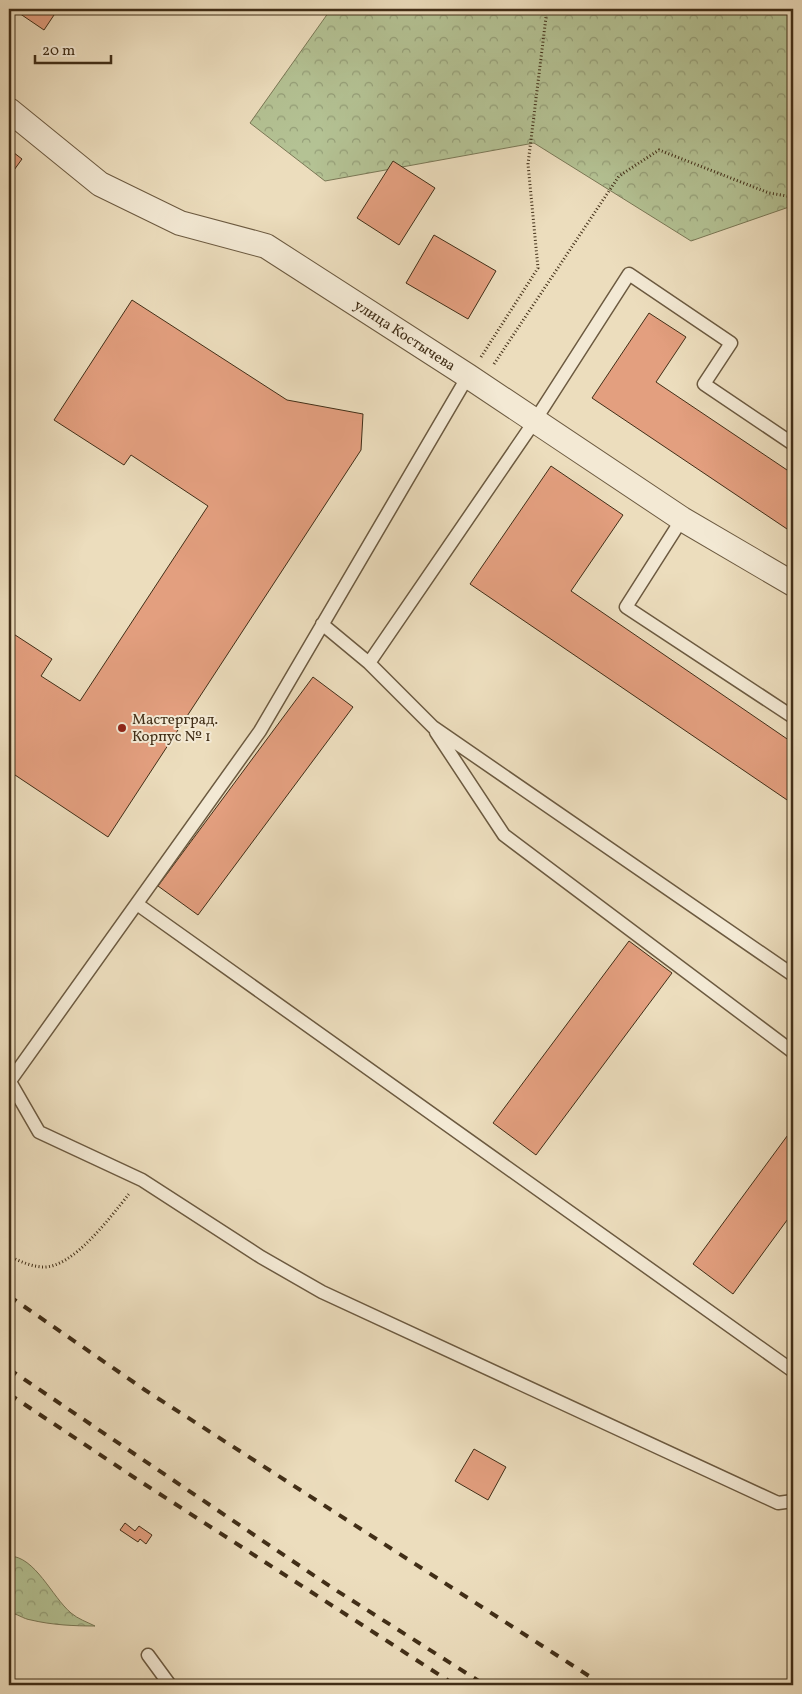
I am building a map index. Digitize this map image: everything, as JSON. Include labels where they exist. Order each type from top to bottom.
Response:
[{"type":"street","name":"улица Костычева","points":[[9,110],[100,184],[180,222],[266,246],[474,380],[534,422],[682,519],[793,584]]},
{"type":"lane","points":[[369,662],[534,422],[629,274],[731,343],[704,384],[793,444]]},
{"type":"lane","points":[[474,380],[322,624],[260,731],[10,1080],[39,1132],[142,1180],[260,1257],[322,1292],[778,1503],[793,1501]]},
{"type":"lane","points":[[682,519],[626,607],[793,717]]},
{"type":"lane","points":[[322,624],[369,662],[433,727],[793,975]]},
{"type":"lane","points":[[433,727],[504,835],[793,1052]]},
{"type":"lane","points":[[136,904],[793,1371]]},
{"type":"lane","points":[[148,1655],[170,1685]]},
{"type":"path","points":[[474,380],[538,268],[528,164],[547,9]]},
{"type":"path","points":[[474,380],[619,176],[659,150],[768,193],[793,196]]},
{"type":"path","points":[[9,1256],[26,1264],[44,1267],[59,1264],[73,1255],[90,1238],[142,1180]]},
{"type":"green space","points":[[331,9],[793,9],[793,210],[789,207],[691,241],[534,143],[325,181],[250,123]]},
{"type":"green space","points":[[9,1556],[27,1563],[43,1578],[71,1613],[95,1626],[47,1623],[9,1613]]},
{"type":"building","points":[[13,9],[58,9],[44,30]]},
{"type":"building","points":[[9,149],[22,159],[9,177]]},
{"type":"building","points":[[393,161],[435,188],[399,245],[357,218]]},
{"type":"building","points":[[434,235],[496,271],[468,319],[406,283]]},
{"type":"building","points":[[132,300],[287,400],[363,414],[361,450],[108,837],[9,771],[9,631],[52,659],[41,676],[80,701],[208,506],[131,455],[124,465],[54,420]]},
{"type":"building","points":[[649,313],[686,337],[656,382],[793,474],[793,533],[592,398]]},
{"type":"building","points":[[551,466],[623,515],[571,591],[793,743],[793,804],[470,584]]},
{"type":"building","points":[[313,677],[353,707],[198,915],[158,886]]},
{"type":"building","points":[[629,941],[672,973],[536,1155],[493,1123]]},
{"type":"building","points":[[793,1128],[793,1212],[733,1294],[693,1264]]},
{"type":"building","points":[[474,1449],[506,1467],[488,1500],[455,1481]]},
{"type":"building","points":[[125,1523],[135,1531],[139,1526],[152,1535],[146,1544],[140,1539],[138,1542],[120,1530]]},
{"type":"railway","points":[[9,1296],[145,1390],[603,1685]]},
{"type":"railway","points":[[9,1369],[331,1587],[485,1685]]},
{"type":"railway","points":[[9,1394],[455,1685]]},
{"type":"place","name":"Мастерград. Корпус № 1","points":[[122,728]]}]
